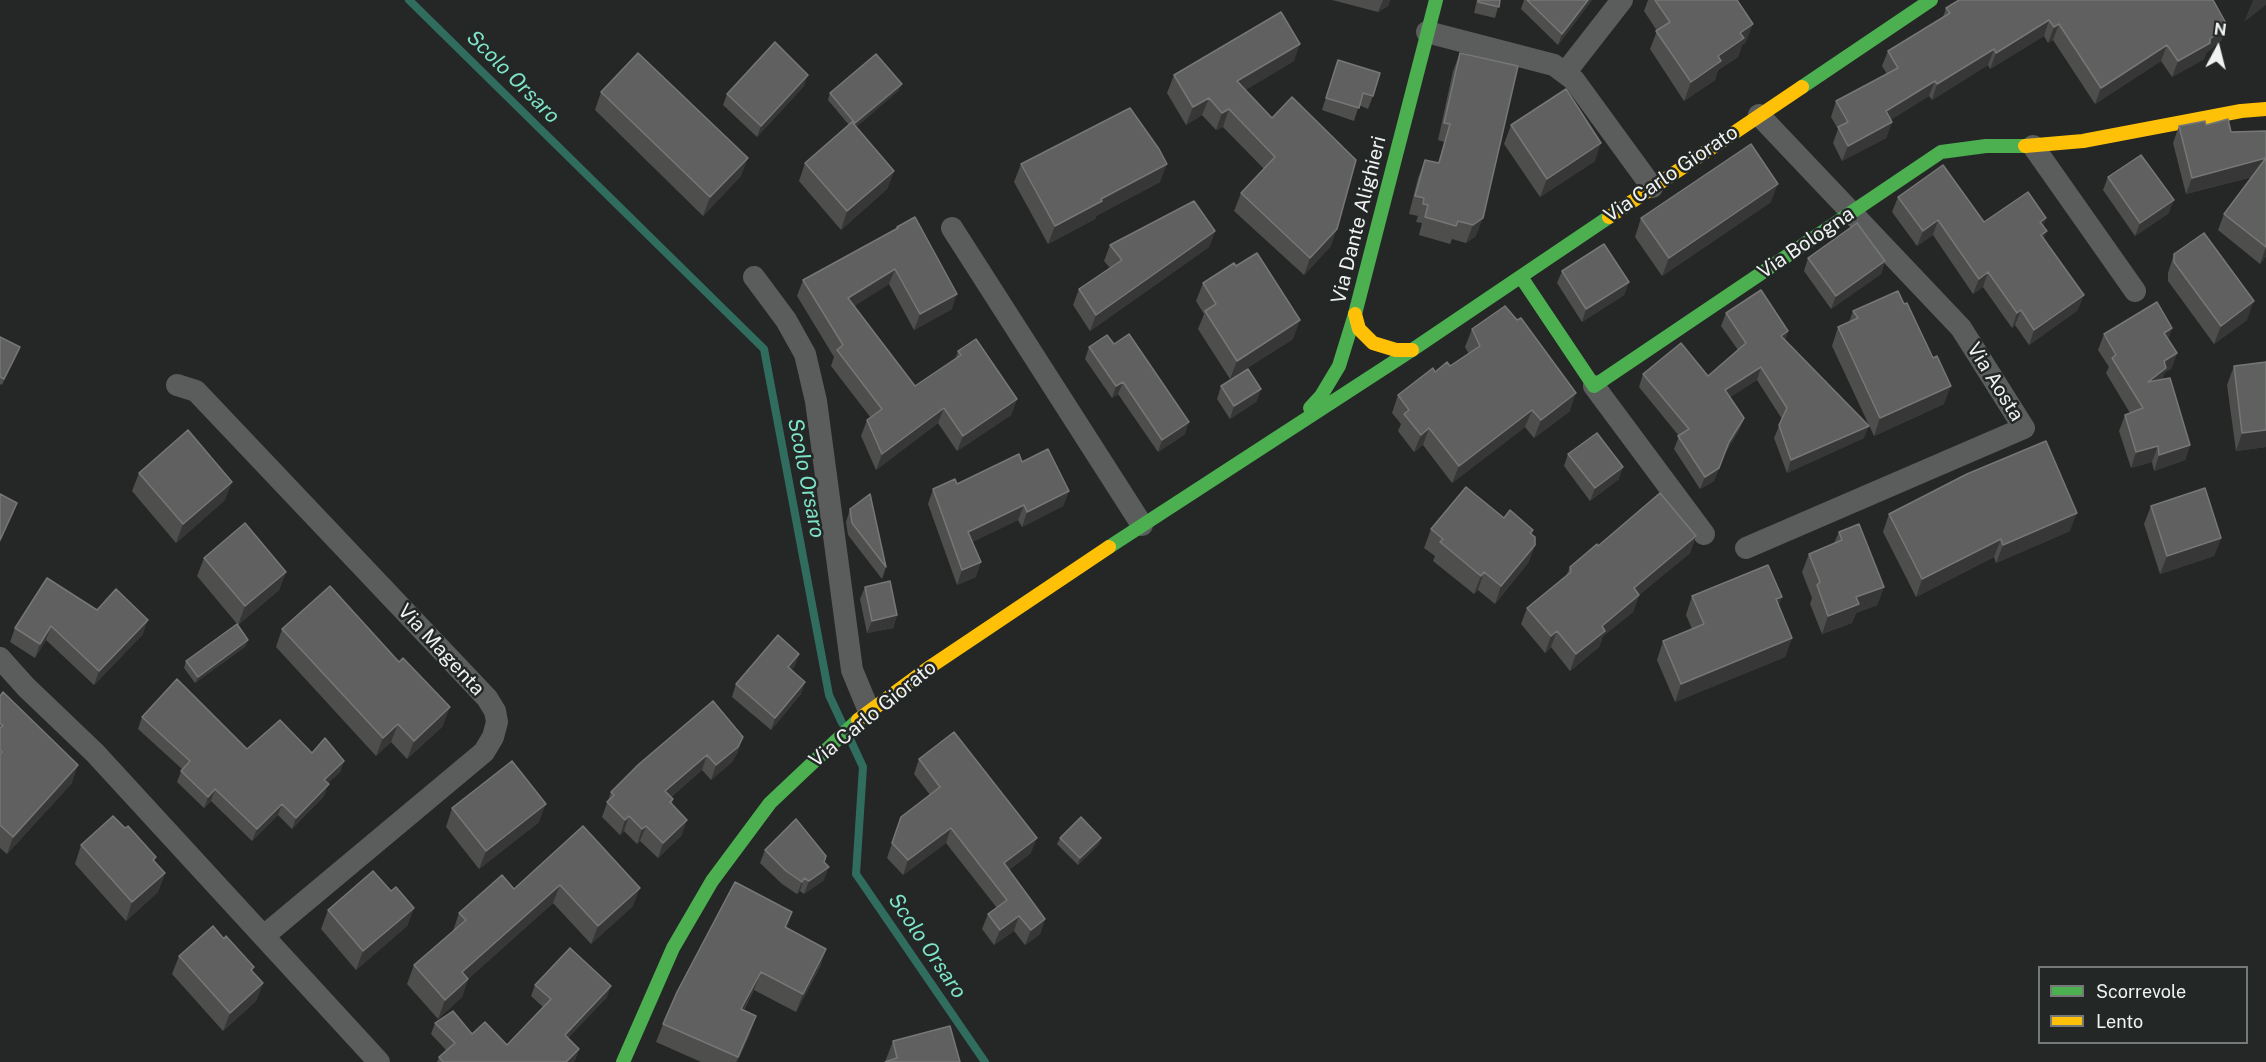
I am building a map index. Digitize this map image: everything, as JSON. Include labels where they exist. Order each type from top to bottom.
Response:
[{"type":"street","name":"Via Dante Alighieri","points":[[1285,431],[1321,396],[1339,366],[1355,314],[1436,0]]},
{"type":"street","points":[[1565,73],[1622,0]]},
{"type":"street","name":"Via Carlo Giorato","points":[[622,1062],[673,948],[712,880],[742,837],[770,803],[832,743],[865,715],[930,667],[1142,525],[1412,350],[1931,0]]},
{"type":"street","points":[[1427,32],[1554,65],[1574,80],[1652,187]]},
{"type":"street","name":"Via Bologna","points":[[1594,386],[1941,152],[1986,146],[2033,146],[2083,141],[2241,111],[2266,109]]},
{"type":"street","name":"Via Aosta","points":[[1746,548],[2024,428],[1961,328],[1759,115]]},
{"type":"street","points":[[2033,146],[2135,291]]},
{"type":"street","points":[[952,228],[1142,525]]},
{"type":"street","points":[[754,277],[786,320],[805,354],[819,422],[852,670],[865,715]]},
{"type":"street","points":[[1521,277],[1594,386],[1704,534]]},
{"type":"street","points":[[1355,314],[1359,329],[1373,343],[1396,350],[1412,350]]},
{"type":"street","name":"Via Carlo Giorato","points":[[1339,366],[1362,365],[1412,350]]},
{"type":"street","name":"Via Magenta","points":[[177,385],[196,391],[487,698],[495,711],[497,722],[493,737],[484,752],[265,936]]},
{"type":"street","points":[[0,658],[26,687],[95,753],[379,1062]]},
{"type":"building","points":[[1478,0],[1500,0],[1499,7],[1478,2]]},
{"type":"building","points":[[1527,0],[1588,0],[1562,34]]},
{"type":"building","points":[[1655,0],[1737,0],[1753,24],[1740,33],[1744,38],[1718,56],[1721,61],[1691,82],[1656,31],[1670,22]]},
{"type":"building","points":[[1959,0],[2213,0],[2227,25],[2210,39],[2210,43],[2178,61],[2167,45],[2101,88],[2059,24],[2054,27],[2049,20],[1996,53],[1994,49],[1937,84],[1935,81],[1886,111],[1892,122],[1848,146],[1838,127],[1848,122],[1836,101],[1898,68],[1888,51],[1950,13],[1946,8]]},
{"type":"building","points":[[1281,12],[1300,44],[1237,81],[1272,118],[1292,97],[1356,160],[1337,229],[1310,258],[1241,193],[1275,157],[1229,109],[1222,113],[1209,98],[1193,107],[1174,75]]},
{"type":"building","points":[[775,42],[808,75],[761,126],[727,94]]},
{"type":"building","points":[[638,53],[748,158],[710,197],[601,92]]},
{"type":"building","points":[[1460,53],[1518,66],[1483,218],[1473,225],[1458,221],[1456,226],[1425,217],[1428,205],[1423,204],[1424,198],[1415,196],[1425,160],[1439,163],[1450,124],[1444,123]]},
{"type":"building","points":[[876,54],[902,84],[855,123],[830,93]]},
{"type":"building","points":[[1338,60],[1380,73],[1373,96],[1363,93],[1359,108],[1326,98]]},
{"type":"building","points":[[1566,89],[1601,143],[1547,179],[1511,125]]},
{"type":"building","points":[[1130,108],[1167,164],[1055,226],[1021,164]]},
{"type":"building","points":[[2228,119],[2231,132],[2266,131],[2266,158],[2192,178],[2179,126],[2205,121],[2206,125]]},
{"type":"building","points":[[852,122],[894,171],[847,211],[805,163]]},
{"type":"building","points":[[1751,144],[1778,184],[1669,258],[1641,218]]},
{"type":"building","points":[[2141,155],[2174,200],[2140,223],[2108,177]]},
{"type":"building","points":[[2266,158],[2266,247],[2224,214]]},
{"type":"building","points":[[1943,165],[1984,222],[2028,192],[2046,218],[2040,222],[2047,231],[2041,235],[2084,295],[2034,330],[2021,310],[2017,313],[1988,272],[1979,279],[1938,220],[1923,231],[1898,197]]},
{"type":"building","points":[[1194,201],[1215,231],[1096,315],[1079,289],[1122,260],[1110,245]]},
{"type":"building","points":[[915,217],[957,294],[920,314],[895,269],[848,298],[915,386],[961,355],[958,351],[976,339],[1017,399],[963,436],[944,408],[882,454],[867,420],[882,409],[837,350],[843,345],[803,280]]},
{"type":"building","points":[[1857,223],[1885,261],[1836,296],[1808,258]]},
{"type":"building","points":[[2204,233],[2254,301],[2221,326],[2174,262],[2174,254]]},
{"type":"building","points":[[1604,244],[1629,282],[1586,309],[1562,271]]},
{"type":"building","points":[[1257,253],[1300,320],[1237,361],[1205,311],[1216,304],[1203,283],[1234,263],[1236,266]]},
{"type":"building","points":[[1761,290],[1788,331],[1781,336],[1869,426],[1791,460],[1779,425],[1787,408],[1761,367],[1725,390],[1744,418],[1729,442],[1719,468],[1705,477],[1678,436],[1689,429],[1643,374],[1681,343],[1708,376],[1746,343],[1726,313]]},
{"type":"building","points":[[1898,291],[1904,304],[1907,303],[1933,358],[1937,356],[1951,386],[1880,418],[1838,327],[1858,318],[1853,311]]},
{"type":"building","points":[[2157,302],[2172,328],[2164,333],[2177,353],[2164,361],[2166,368],[2148,382],[2170,378],[2190,445],[2159,455],[2158,446],[2136,452],[2125,415],[2143,408],[2112,358],[2116,355],[2104,334]]},
{"type":"building","points":[[1505,306],[1517,320],[1521,318],[1576,393],[1541,420],[1532,410],[1459,466],[1429,428],[1421,435],[1404,414],[1409,410],[1398,395],[1433,368],[1435,372],[1447,362],[1450,366],[1480,346],[1472,329]]},
{"type":"building","points":[[1129,334],[1189,422],[1162,440],[1123,382],[1116,386],[1089,347],[1107,335],[1114,344]]},
{"type":"building","points":[[0,337],[20,347],[4,379],[0,377]]},
{"type":"building","points":[[2266,362],[2266,430],[2242,433],[2234,366]]},
{"type":"building","points":[[1248,369],[1261,389],[1234,406],[1221,386]]},
{"type":"building","points":[[188,430],[232,482],[183,524],[139,473]]},
{"type":"building","points":[[1597,433],[1623,467],[1595,488],[1568,454]]},
{"type":"building","points":[[2046,441],[2077,513],[2003,545],[2001,539],[1922,579],[1889,514],[1967,474]]},
{"type":"building","points":[[1048,449],[1069,491],[1027,512],[1024,505],[968,532],[981,562],[962,570],[933,489],[955,479],[957,484],[1019,454],[1022,462]]},
{"type":"building","points":[[1466,487],[1504,518],[1510,510],[1533,530],[1530,533],[1535,537],[1535,545],[1501,586],[1484,572],[1481,576],[1440,542],[1443,539],[1431,529]]},
{"type":"building","points":[[2205,488],[2221,538],[2167,556],[2151,506]]},
{"type":"building","points":[[1660,493],[1696,536],[1634,588],[1639,595],[1602,626],[1605,631],[1576,654],[1557,631],[1551,636],[1527,608],[1571,572],[1570,567]]},
{"type":"building","points":[[0,494],[17,503],[0,540]]},
{"type":"building","points":[[870,494],[886,567],[852,523],[850,509]]},
{"type":"building","points":[[245,523],[286,572],[245,606],[204,558]]},
{"type":"building","points":[[1859,524],[1884,587],[1856,597],[1859,604],[1828,616],[1817,585],[1820,582],[1809,554],[1842,540],[1839,532]]},
{"type":"building","points":[[1768,565],[1782,597],[1776,599],[1792,638],[1681,684],[1663,641],[1704,624],[1692,596]]},
{"type":"building","points":[[47,578],[97,610],[116,589],[148,620],[99,671],[51,626],[40,644],[15,628]]},
{"type":"building","points":[[890,581],[897,615],[872,621],[865,587]]},
{"type":"building","points":[[330,586],[399,662],[403,658],[450,707],[414,741],[398,724],[383,738],[282,629]]},
{"type":"building","points":[[237,624],[248,640],[198,677],[186,661]]},
{"type":"building","points":[[778,635],[799,654],[788,667],[805,682],[775,718],[736,684]]},
{"type":"building","points":[[177,679],[247,749],[280,720],[312,753],[325,738],[344,761],[324,780],[329,784],[296,818],[282,804],[257,829],[215,789],[208,797],[181,771],[190,761],[142,717]]},
{"type":"building","points":[[3,692],[78,765],[13,837],[0,825],[0,754],[2,752],[0,750],[0,728],[3,726],[0,723],[0,696]]},
{"type":"building","points":[[713,701],[743,737],[738,747],[716,765],[707,755],[665,791],[673,799],[670,802],[687,820],[663,843],[646,826],[642,829],[629,816],[625,820],[607,802],[614,795],[611,792],[639,764]]},
{"type":"building","points":[[954,732],[1037,838],[1004,863],[1045,919],[1031,930],[1019,916],[1000,930],[988,914],[1007,900],[951,828],[908,860],[892,843],[901,817],[940,787],[919,759]]},
{"type":"building","points":[[512,761],[546,804],[486,851],[452,808]]},
{"type":"building","points":[[113,816],[125,828],[128,826],[156,857],[153,860],[165,873],[132,902],[81,845]]},
{"type":"building","points":[[1081,817],[1101,838],[1080,858],[1060,838]]},
{"type":"building","points":[[796,819],[826,856],[824,862],[829,867],[809,881],[804,878],[802,882],[786,871],[765,850]]},
{"type":"building","points":[[583,826],[640,888],[598,926],[560,885],[462,972],[468,979],[445,1000],[414,965],[466,920],[459,913],[502,875],[514,889]]},
{"type":"building","points":[[373,871],[391,891],[396,887],[414,908],[363,951],[328,910]]},
{"type":"building","points":[[735,882],[792,912],[785,927],[826,949],[803,994],[761,972],[741,1009],[756,1016],[738,1057],[663,1024],[677,992]]},
{"type":"building","points":[[213,926],[224,939],[226,936],[254,967],[251,970],[263,983],[230,1013],[179,956]]},
{"type":"building","points":[[570,948],[611,986],[565,1035],[579,1049],[566,1062],[443,1062],[439,1057],[455,1043],[435,1023],[453,1011],[472,1034],[485,1022],[507,1045],[551,999],[535,985]]},
{"type":"building","points":[[950,1026],[960,1062],[885,1062],[897,1058],[893,1041]]},
{"type":"waterway","name":"Scolo Orsaro","points":[[409,0],[764,349],[829,695],[842,723]]},
{"type":"waterway","name":"Scolo Orsaro","points":[[850,739],[863,767],[856,874],[985,1062]]},
{"type":"traffic: fast","points":[[1310,408],[1321,396],[1339,366],[1355,314],[1436,0]]},
{"type":"traffic: fast","points":[[1802,87],[1931,0]]},
{"type":"traffic: fast","points":[[1521,277],[1594,386],[1941,152],[1986,146],[2025,146]]},
{"type":"traffic: fast","points":[[1109,547],[1412,350],[1609,217]]},
{"type":"traffic: fast","points":[[623,1062],[673,948],[712,881],[770,803],[858,720]]},
{"type":"traffic: slow","points":[[1609,217],[1802,87]]},
{"type":"traffic: slow","points":[[2025,146],[2083,141],[2241,111],[2266,109]]},
{"type":"traffic: slow","points":[[1355,314],[1359,329],[1373,343],[1396,350],[1412,350]]},
{"type":"traffic: slow","points":[[858,720],[930,667],[1109,547]]}]
